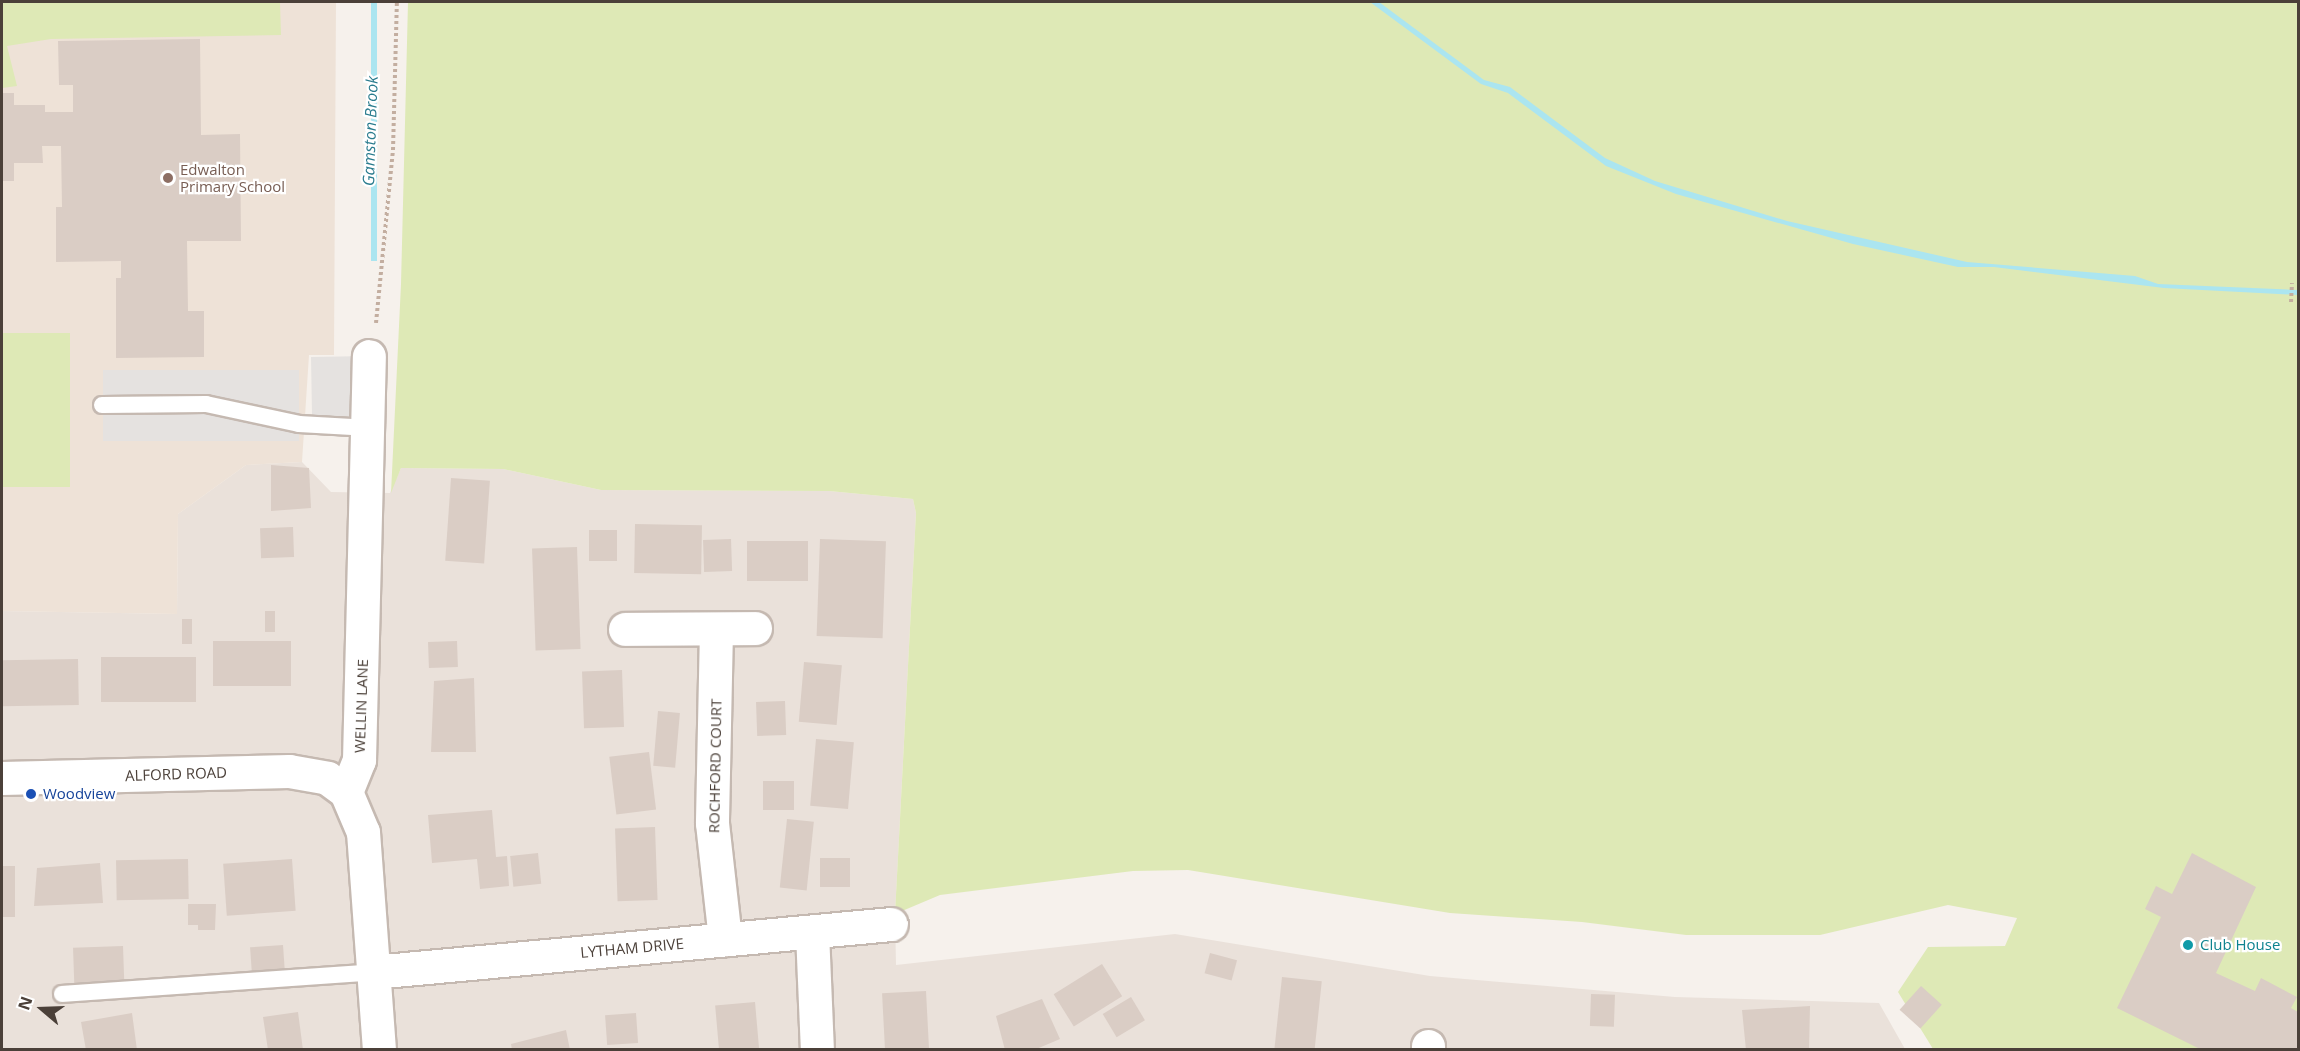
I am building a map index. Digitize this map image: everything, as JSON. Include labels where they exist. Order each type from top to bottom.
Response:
[{"type":"street","name":"WELLIN LANE","points":[[346,792],[360,760],[370,428],[369,356]]},
{"type":"street","points":[[625,629],[755,628]]},
{"type":"street","name":"ROCHFORD COURT","points":[[716,629],[712,824],[725,939]]},
{"type":"street","name":"ALFORD ROAD","points":[[2,778],[289,771],[327,778],[346,792]]},
{"type":"street","points":[[346,792],[363,832],[379,1050]]},
{"type":"street","name":"LYTHAM DRIVE","points":[[373,972],[891,924]]},
{"type":"street","points":[[812,932],[817,1050]]},
{"type":"lane","points":[[102,405],[206,404],[299,424],[370,428]]},
{"type":"lane","points":[[62,994],[373,972]]},
{"type":"path","points":[[369,356],[377,318],[393,150],[397,2]]},
{"type":"path","points":[[2291,302],[2292,283]]},
{"type":"shaded area","name":"Edwalton Primary School","points":[[2,2],[336,2],[334,355],[309,355],[302,462],[246,465],[178,514],[177,614],[2,611]]},
{"type":"shaded area","points":[[369,356],[370,420],[312,421],[311,357]]},
{"type":"shaded area","points":[[103,370],[299,370],[299,441],[103,441]]},
{"type":"shaded area","points":[[302,462],[331,492],[390,493],[401,468],[503,469],[601,490],[829,491],[913,499],[916,513],[895,914],[896,965],[1175,934],[1430,976],[1675,997],[1879,1003],[1905,1049],[2,1050],[2,611],[177,614],[178,514],[246,465]]},
{"type":"green space","points":[[2,2],[280,2],[281,35],[51,39],[7,46],[17,86],[2,88]]},
{"type":"green space","points":[[408,2],[2298,2],[2298,1049],[1933,1049],[1898,992],[1928,947],[2005,946],[2017,918],[1948,905],[1820,935],[1686,935],[1582,922],[1450,913],[1188,870],[1133,871],[940,895],[895,914],[916,513],[913,499],[829,491],[601,490],[503,469],[401,468],[391,493],[401,284]]},
{"type":"green space","points":[[2,333],[70,333],[70,487],[2,487]]},
{"type":"water","points":[[371,2],[377,2],[377,261],[371,261]]},
{"type":"water","points":[[1370,2],[1379,2],[1484,80],[1510,87],[1605,158],[1655,181],[1787,221],[1967,262],[2135,276],[2158,284],[2298,290],[2298,295],[2164,288],[1994,267],[1958,267],[1853,244],[1676,194],[1606,166],[1508,93],[1481,84]]},
{"type":"building","points":[[200,39],[201,135],[240,134],[241,241],[187,241],[188,311],[204,311],[204,357],[116,358],[116,278],[121,278],[121,261],[56,262],[56,207],[62,207],[61,146],[42,146],[43,163],[14,163],[14,181],[2,181],[2,93],[14,93],[14,105],[45,105],[45,112],[73,112],[73,85],[59,85],[58,41]]},
{"type":"building","points":[[271,465],[309,468],[311,508],[271,511]]},
{"type":"building","points":[[451,478],[490,481],[484,564],[445,561]]},
{"type":"building","points":[[635,524],[702,525],[701,574],[634,573]]},
{"type":"building","points":[[293,527],[294,557],[261,558],[260,528]]},
{"type":"building","points":[[589,530],[617,530],[617,561],[589,561]]},
{"type":"building","points":[[731,539],[732,571],[704,572],[703,540]]},
{"type":"building","points":[[820,539],[886,541],[883,638],[817,636]]},
{"type":"building","points":[[747,541],[808,541],[808,581],[747,581]]},
{"type":"building","points":[[577,547],[581,649],[536,651],[532,549]]},
{"type":"building","points":[[265,611],[275,611],[275,632],[265,632]]},
{"type":"building","points":[[182,619],[192,619],[192,644],[182,644]]},
{"type":"building","points":[[213,641],[291,641],[291,686],[213,686]]},
{"type":"building","points":[[457,641],[458,667],[429,668],[428,642]]},
{"type":"building","points":[[101,657],[196,657],[196,702],[101,702]]},
{"type":"building","points":[[78,659],[79,705],[3,706],[2,660]]},
{"type":"building","points":[[804,662],[842,665],[837,725],[799,722]]},
{"type":"building","points":[[622,670],[624,727],[584,728],[582,671]]},
{"type":"building","points":[[474,678],[476,752],[431,752],[434,681]]},
{"type":"building","points":[[785,701],[786,735],[757,736],[756,702]]},
{"type":"building","points":[[658,711],[680,713],[675,768],[653,766]]},
{"type":"building","points":[[816,739],[854,742],[848,809],[810,806]]},
{"type":"building","points":[[649,752],[656,810],[616,814],[609,757]]},
{"type":"building","points":[[763,781],[794,781],[794,810],[763,810]]},
{"type":"building","points":[[492,810],[496,857],[507,856],[509,886],[480,889],[477,859],[432,863],[428,815]]},
{"type":"building","points":[[787,819],[814,822],[807,890],[780,888]]},
{"type":"building","points":[[655,827],[658,900],[618,901],[615,828]]},
{"type":"building","points":[[538,853],[541,884],[513,887],[510,856]]},
{"type":"building","name":"Club House","points":[[2192,853],[2256,887],[2216,973],[2255,991],[2261,978],[2297,997],[2291,1008],[2298,1012],[2298,1050],[2202,1050],[2117,1008],[2161,917],[2145,909],[2156,886],[2172,894]]},
{"type":"building","points":[[820,858],[850,858],[850,887],[820,887]]},
{"type":"building","points":[[188,859],[189,899],[117,900],[116,860]]},
{"type":"building","points":[[292,859],[296,911],[227,916],[223,864]]},
{"type":"building","points":[[100,863],[103,903],[34,906],[37,868]]},
{"type":"building","points":[[2,866],[15,866],[15,917],[2,917]]},
{"type":"building","points":[[188,904],[216,904],[215,930],[198,930],[198,925],[188,925]]},
{"type":"building","points":[[283,945],[285,971],[252,973],[250,947]]},
{"type":"building","points":[[123,946],[124,982],[74,984],[73,948]]},
{"type":"building","points":[[1210,953],[1237,960],[1232,981],[1205,973]]},
{"type":"building","points":[[1102,964],[1122,996],[1074,1026],[1054,994]]},
{"type":"building","points":[[1282,977],[1322,981],[1315,1050],[1274,1050]]},
{"type":"building","points":[[1921,986],[1942,1005],[1920,1029],[1900,1010]]},
{"type":"building","points":[[926,991],[929,1048],[885,1050],[882,993]]},
{"type":"building","points":[[1591,994],[1615,995],[1614,1027],[1590,1026]]},
{"type":"building","points":[[1131,997],[1145,1020],[1117,1037],[1103,1014]]},
{"type":"building","points":[[1042,999],[1060,1039],[1034,1050],[1005,1050],[996,1016]]},
{"type":"building","points":[[755,1002],[759,1050],[719,1050],[715,1005]]},
{"type":"building","points":[[1810,1006],[1809,1050],[1746,1050],[1742,1010]]},
{"type":"building","points":[[298,1012],[303,1050],[268,1050],[263,1017]]},
{"type":"building","points":[[132,1013],[137,1050],[86,1050],[81,1022]]},
{"type":"building","points":[[636,1013],[638,1043],[607,1045],[605,1015]]},
{"type":"building","points":[[566,1030],[570,1050],[512,1050],[511,1044]]},
{"type":"place","name":"Edwalton Primary School","points":[[168,178]]},
{"type":"place","name":"Woodview","points":[[31,794]]},
{"type":"place","name":"Club House","points":[[2188,945]]},
{"type":"water label","name":"Gamston Brook","points":[[370,131]]}]
